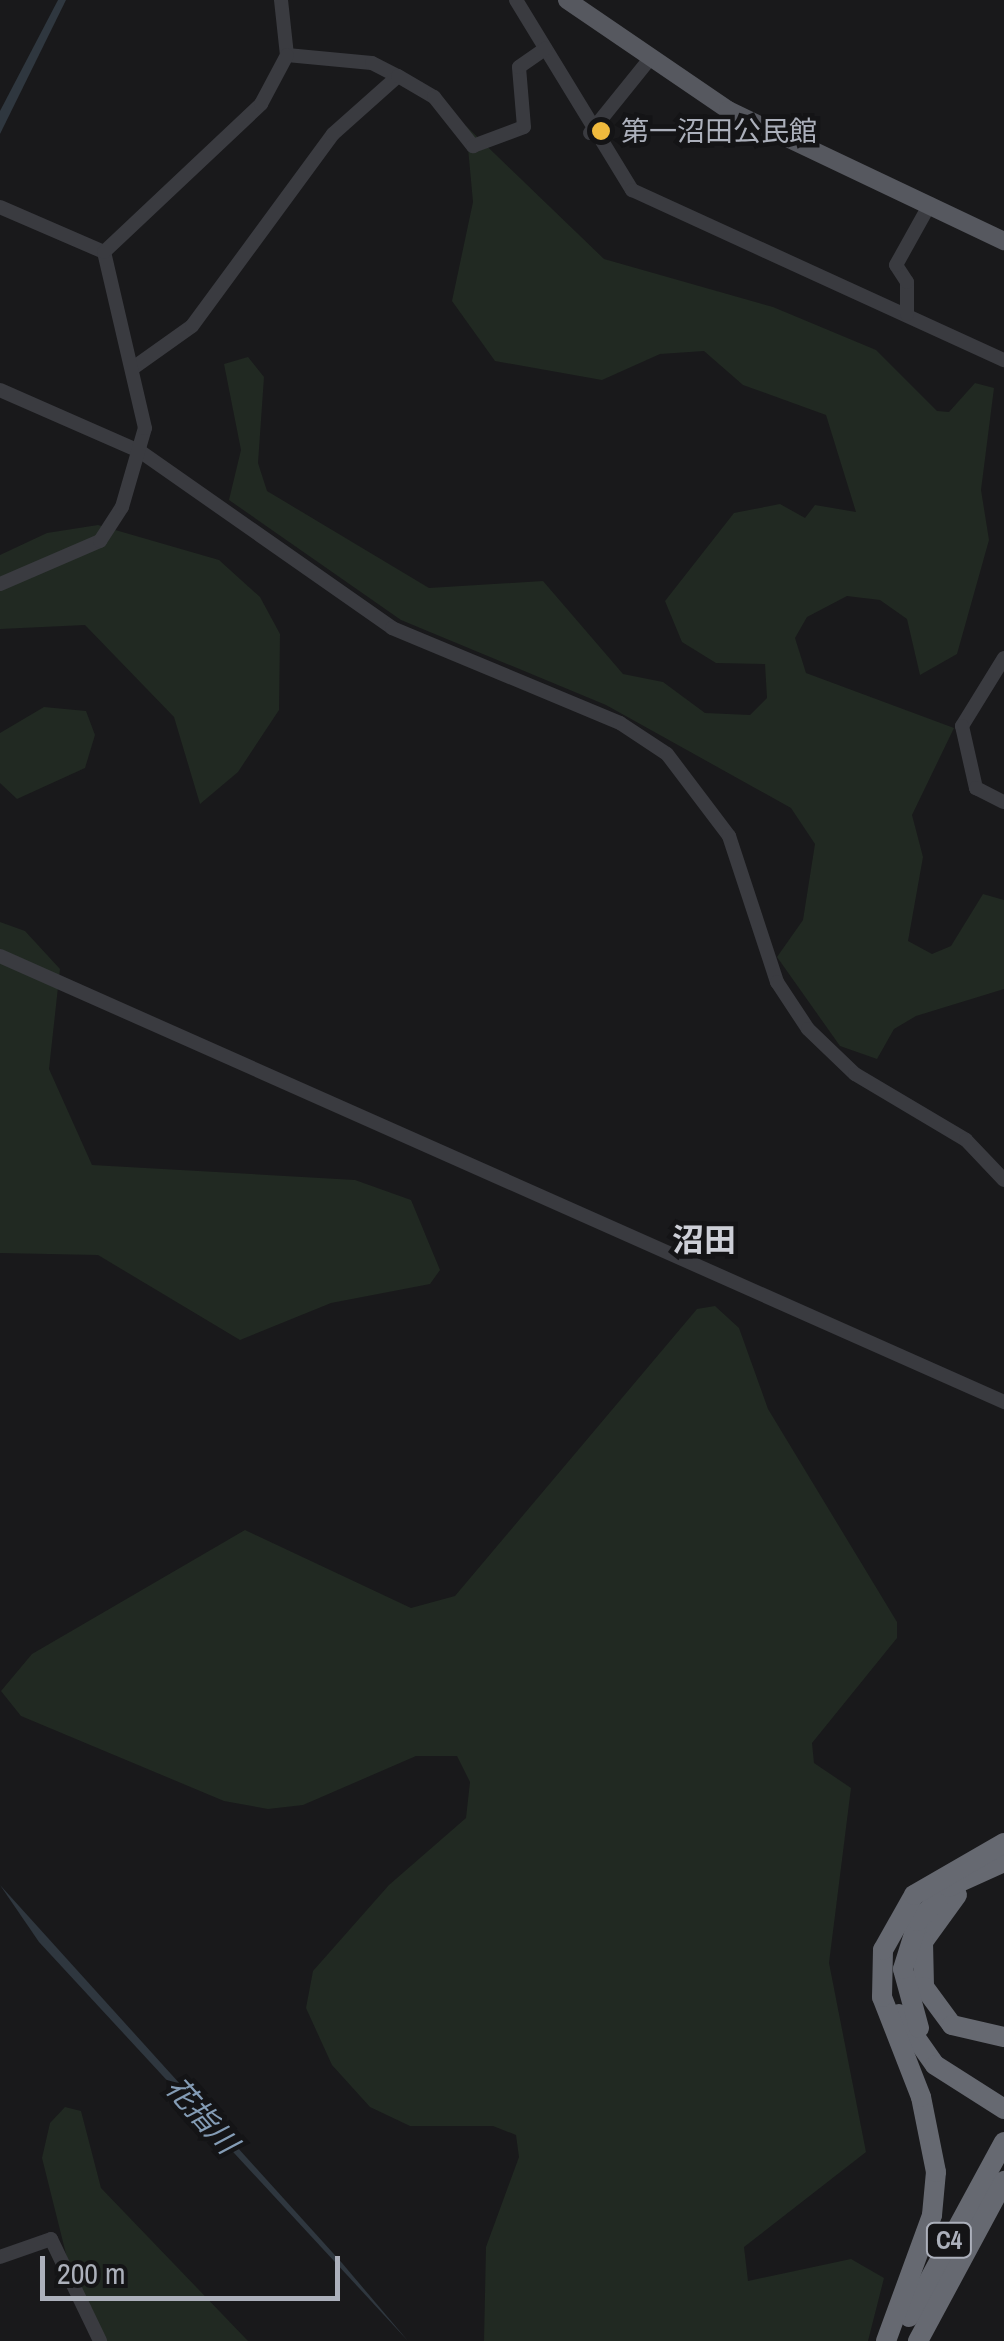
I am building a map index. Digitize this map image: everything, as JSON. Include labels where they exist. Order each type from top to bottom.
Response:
[{"type":"highway","points":[[998,1856],[941,1911],[923,1942],[921,1972],[952,2025],[1004,2037]]},
{"type":"highway","points":[[998,1856],[919,1901],[891,1970],[916,2046],[1003,2104]]},
{"type":"highway","points":[[886,2341],[925,2241],[936,2172],[921,2096],[882,1997],[883,1950],[914,1895],[998,1856]]},
{"type":"highway","name":"C4","points":[[897,2341],[1004,2142]]},
{"type":"highway","name":"C4","points":[[918,2341],[1004,2181]]},
{"type":"main road","points":[[567,0],[648,61],[785,139],[1004,241]]},
{"type":"street","points":[[104,252],[261,104],[287,56],[281,0]]},
{"type":"street","points":[[516,0],[616,174],[652,206],[907,314],[1004,360]]},
{"type":"street","points":[[287,56],[372,64],[398,76],[434,97],[473,146],[524,126],[519,68],[544,49]]},
{"type":"street","points":[[590,133],[648,61]]},
{"type":"street","points":[[133,368],[192,326],[333,134],[398,76]]},
{"type":"street","points":[[907,314],[907,282],[896,266],[930,204]]},
{"type":"street","points":[[0,207],[104,252]]},
{"type":"street","points":[[0,584],[100,541],[141,452],[133,368],[104,252]]},
{"type":"street","points":[[0,390],[141,452],[364,612],[620,723],[667,754],[729,836],[778,982],[808,1030],[855,1074],[966,1140],[1004,1180]]},
{"type":"street","points":[[1004,658],[962,726],[976,788],[1004,802]]},
{"type":"street","points":[[0,956],[1004,1402]]},
{"type":"street","points":[[0,2257],[51,2239],[100,2341]]},
{"type":"shaded area","points":[[466,126],[604,259],[773,307],[876,350],[937,411],[949,412],[975,383],[994,388],[981,490],[989,540],[957,654],[920,675],[907,619],[880,600],[847,596],[807,617],[795,638],[806,673],[954,728],[912,815],[923,857],[908,941],[932,954],[951,946],[983,894],[1004,900],[1004,989],[916,1016],[894,1029],[877,1059],[840,1046],[777,957],[803,920],[815,844],[791,808],[606,705],[401,620],[229,500],[241,450],[224,364],[248,357],[264,377],[258,463],[267,491],[429,588],[543,581],[623,674],[663,682],[705,713],[750,715],[767,698],[765,664],[716,663],[682,642],[665,601],[734,513],[780,504],[805,518],[815,505],[856,512],[826,415],[743,385],[704,351],[660,354],[602,380],[495,361],[452,301],[473,202]]},
{"type":"shaded area","points":[[98,525],[219,560],[260,597],[280,634],[279,710],[238,772],[200,804],[174,717],[85,625],[0,629],[0,555],[47,533]]},
{"type":"shaded area","points":[[44,707],[86,711],[95,735],[85,768],[17,799],[0,783],[0,733]]},
{"type":"shaded area","points":[[0,922],[25,931],[60,969],[49,1069],[92,1165],[355,1180],[411,1200],[440,1270],[430,1284],[331,1303],[240,1340],[98,1255],[0,1253]]},
{"type":"shaded area","points":[[715,1306],[739,1328],[768,1409],[897,1622],[897,1638],[812,1743],[814,1763],[851,1788],[829,1963],[866,2152],[744,2247],[748,2281],[851,2259],[884,2278],[868,2341],[484,2341],[486,2247],[519,2157],[516,2135],[493,2126],[410,2126],[370,2107],[332,2065],[306,2008],[313,1971],[389,1885],[466,1818],[470,1782],[457,1756],[416,1756],[303,1805],[268,1809],[224,1801],[21,1716],[1,1691],[32,1654],[245,1530],[411,1608],[455,1596],[697,1309]]},
{"type":"shaded area","points":[[65,2107],[81,2111],[101,2188],[248,2341],[105,2341],[67,2258],[42,2158],[50,2123]]},
{"type":"water","points":[[58,0],[66,0],[0,134],[0,111]]},
{"type":"water","name":"花指川","points":[[0,1885],[342,2263],[408,2341],[39,1942]]},
{"type":"place","name":"第一沼田公民館","points":[[601,131]]},
{"type":"district","name":"沼田","points":[[704,1240]]}]
